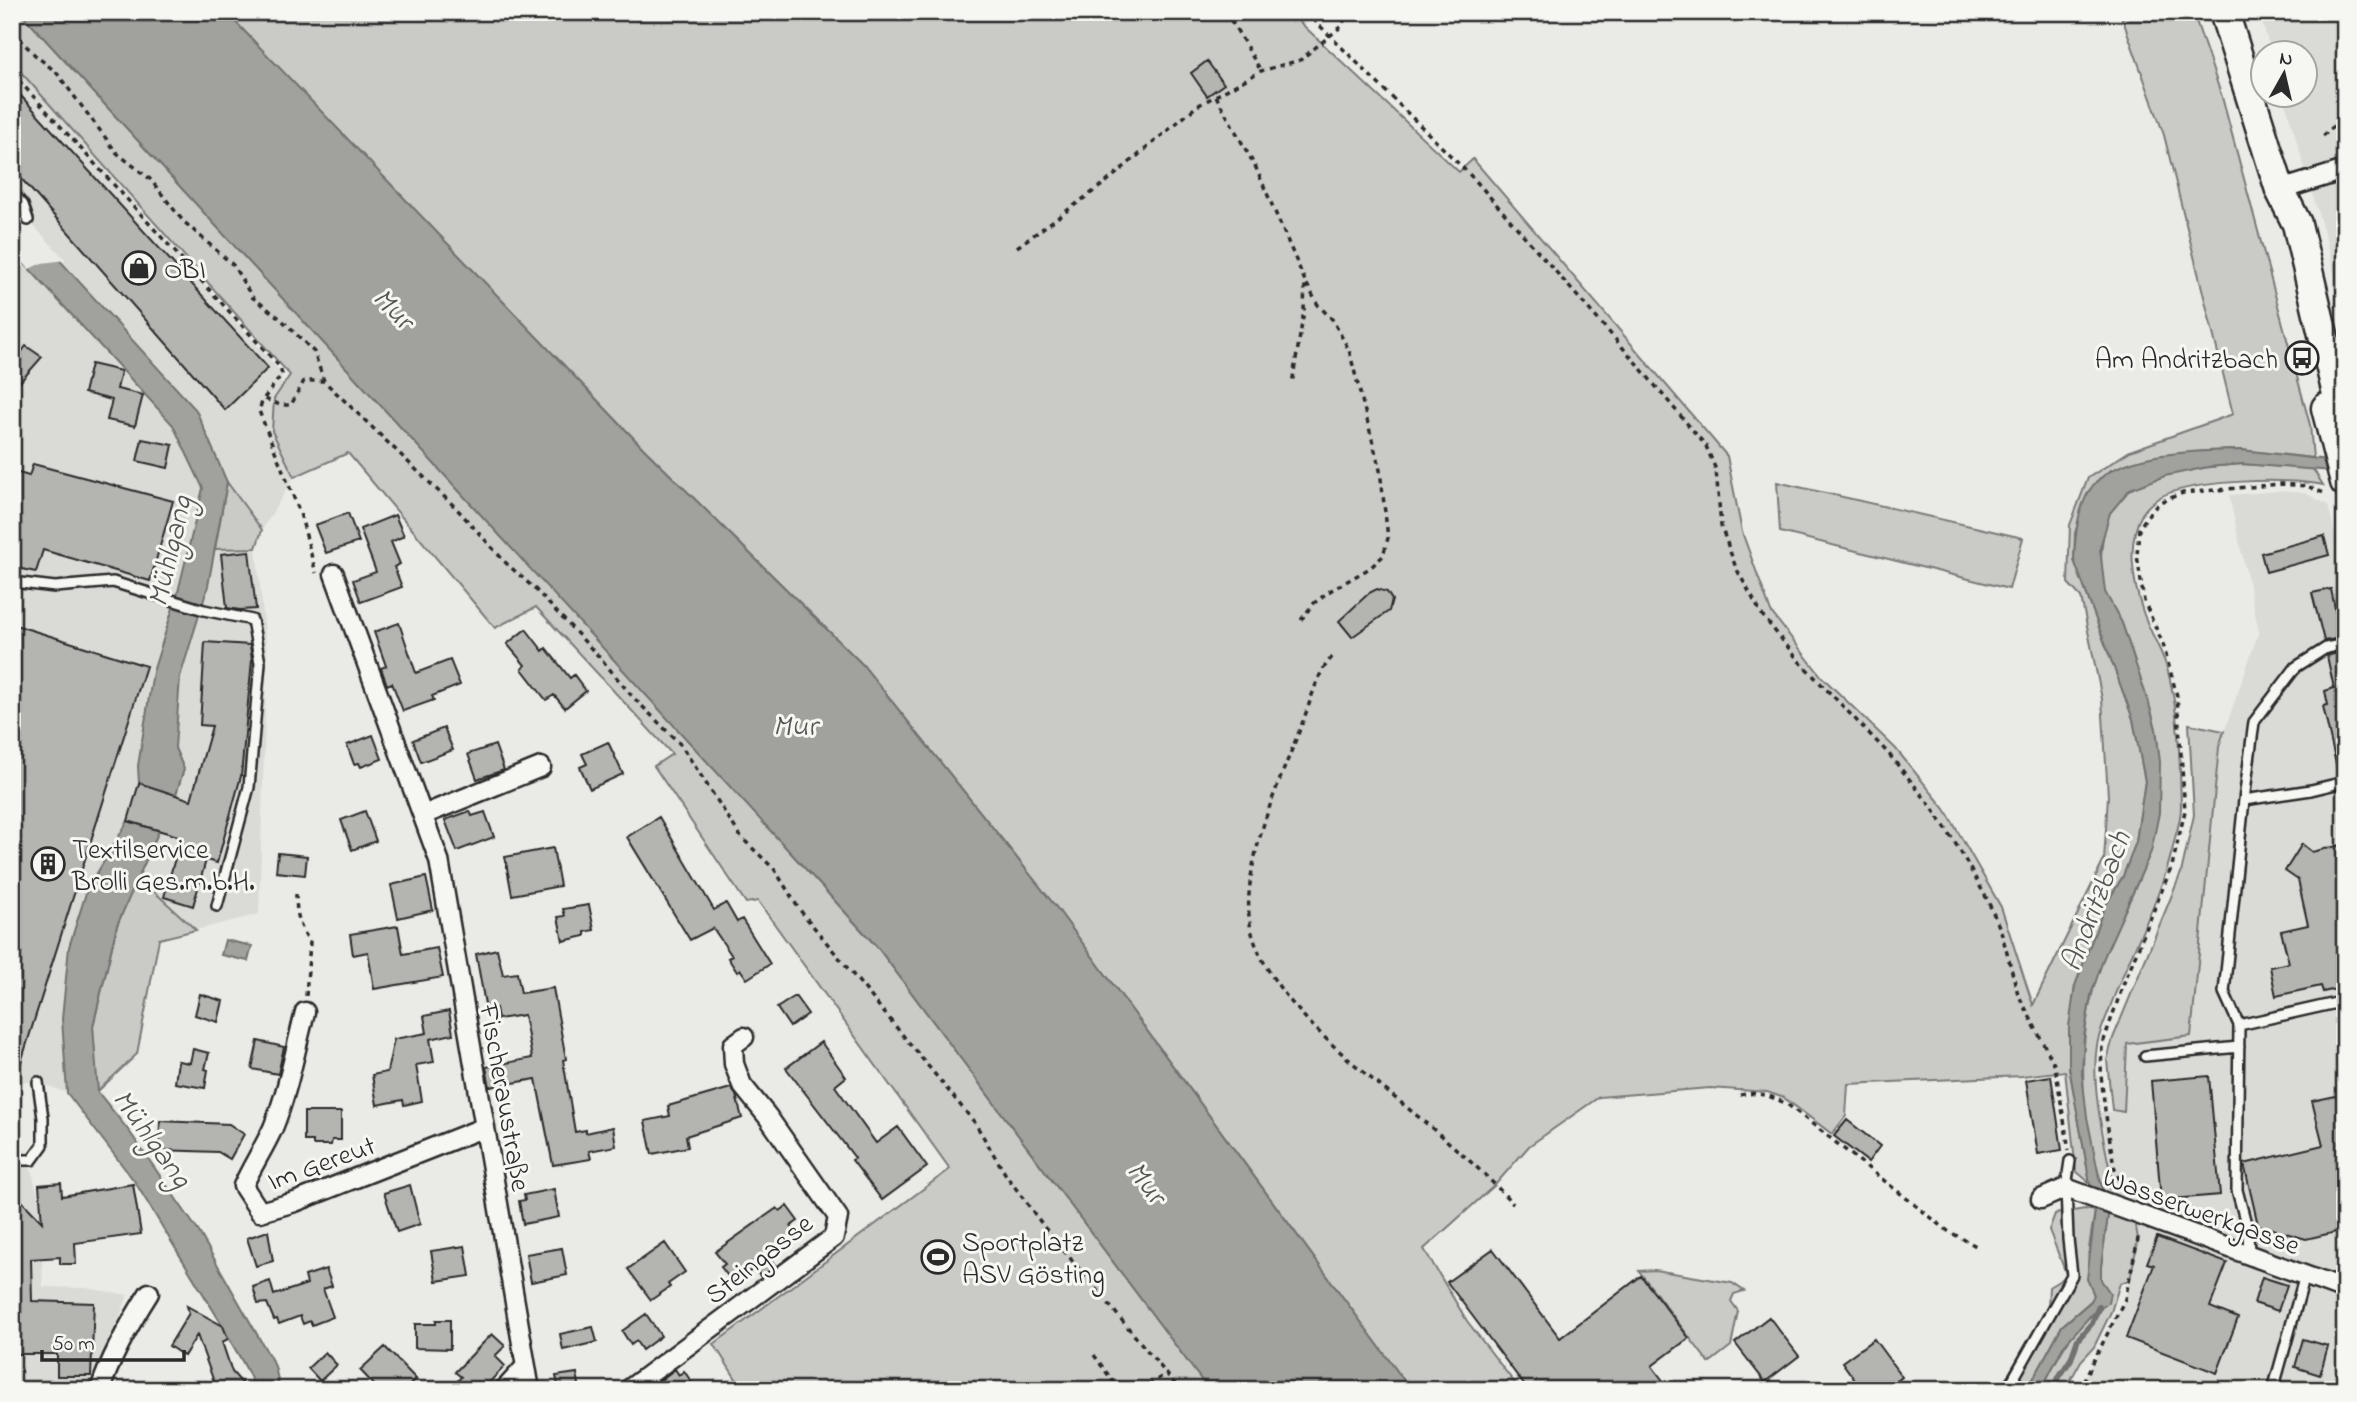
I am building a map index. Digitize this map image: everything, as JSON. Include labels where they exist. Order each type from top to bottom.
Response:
[{"type":"main road","points":[[2224,12],[2280,190],[2284,250],[2340,434],[2336,489]]},
{"type":"street","points":[[2280,190],[2345,170]]},
{"type":"street","name":"Fischeraustraße","points":[[334,574],[439,860],[530,1390]]},
{"type":"street","points":[[423,815],[541,767]]},
{"type":"street","name":"Im Gereut","points":[[305,1012],[286,1090],[272,1130],[243,1186],[260,1212],[295,1202],[485,1127]]},
{"type":"street","name":"Steingasse","points":[[628,1390],[834,1237],[838,1217],[768,1117],[742,1085],[734,1064],[733,1045],[744,1037]]},
{"type":"street","name":"Wasserwerkgasse","points":[[2041,1199],[2066,1188],[2345,1290]]},
{"type":"street","points":[[100,1390],[105,1374],[149,1293]]},
{"type":"street","points":[[504,1390],[526,1366]]},
{"type":"lane","points":[[12,192],[23,205],[28,220]]},
{"type":"lane","points":[[12,582],[55,587],[113,582],[204,610],[252,620],[260,663],[249,786],[217,906]]},
{"type":"lane","points":[[2249,1255],[2248,1231],[2237,1191],[2239,1025],[2224,992],[2254,722],[2296,667],[2326,648],[2345,644]]},
{"type":"lane","points":[[2244,800],[2340,783]]},
{"type":"lane","points":[[2239,1025],[2345,1001]]},
{"type":"lane","points":[[2145,1056],[2239,1047]]},
{"type":"lane","points":[[15,1160],[32,1160],[43,1145],[43,1118],[38,1082]]},
{"type":"lane","points":[[2007,1390],[2072,1275],[2066,1188],[2070,1161]]},
{"type":"lane","points":[[2273,1390],[2305,1275]]},
{"type":"path","points":[[1226,12],[1261,71]]},
{"type":"path","points":[[1306,12],[1475,180],[1631,356],[1706,446],[1716,470],[1721,526],[1736,568],[1762,615],[1799,662],[1888,753],[1931,806],[1987,899],[2000,931],[2018,993],[2055,1066],[2070,1161]]},
{"type":"path","points":[[1017,247],[1105,183],[1197,106],[1261,71],[1300,60],[1342,26],[1346,12]]},
{"type":"path","points":[[12,31],[56,72],[117,153],[150,179],[183,221],[233,265],[252,297],[281,319],[314,352],[324,381],[457,509],[681,745],[741,837],[775,870],[799,909],[975,1124],[1006,1175],[1045,1228],[1180,1390]]},
{"type":"path","points":[[12,73],[279,366],[282,374],[264,398],[259,411],[262,423],[300,513],[321,592],[342,597]]},
{"type":"path","points":[[1216,96],[1256,168],[1318,306],[1332,319],[1349,350],[1380,470],[1388,538],[1383,556],[1370,568],[1328,592],[1313,604],[1301,620]]},
{"type":"path","points":[[2323,136],[2336,124]]},
{"type":"path","points":[[1292,384],[1303,322],[1305,281]]},
{"type":"path","points":[[264,398],[279,405],[291,405],[304,381],[324,381]]},
{"type":"path","points":[[2079,1390],[2125,1299],[2138,1239],[2114,1166],[2101,1075],[2102,1046],[2123,985],[2172,866],[2185,811],[2177,696],[2163,644],[2144,601],[2137,555],[2139,529],[2160,502],[2183,493],[2281,484],[2336,489]]},
{"type":"path","points":[[1332,657],[1319,675],[1260,839],[1250,903],[1250,923],[1256,944],[1268,969],[1297,1008],[1333,1045],[1491,1179],[1513,1204]]},
{"type":"path","points":[[296,894],[297,917],[310,942],[305,1012]]},
{"type":"path","points":[[1740,1095],[1754,1092],[1787,1104],[1948,1231],[1976,1246]]},
{"type":"path","points":[[1094,1355],[1119,1390]]},
{"type":"path","points":[[1140,1390],[1166,1374]]},
{"type":"shaded area","points":[[12,12],[20,12],[878,948],[1209,1390],[743,1390],[714,1344],[950,1169],[758,901],[746,903],[654,766],[672,754],[536,607],[495,628],[348,453],[294,477],[272,431],[274,399],[290,375],[12,62]]},
{"type":"shaded area","points":[[226,12],[1289,12],[1459,172],[1473,159],[1727,456],[1742,532],[1771,612],[1822,677],[1896,749],[1945,809],[2001,907],[2033,1005],[2104,860],[2108,796],[2102,699],[2081,597],[2068,583],[2070,525],[2088,478],[2130,451],[2233,414],[2164,135],[2120,12],[2193,12],[2222,97],[2310,425],[2313,458],[2241,450],[2152,457],[2111,470],[2089,491],[2075,533],[2074,560],[2133,719],[2145,781],[2136,842],[2123,876],[2104,908],[2075,986],[2069,1067],[2090,1183],[2076,1171],[2065,1071],[2022,1076],[1848,1084],[1846,1116],[1832,1134],[1784,1098],[1767,1092],[1710,1088],[1599,1097],[1529,1146],[1495,1185],[1424,1249],[1467,1321],[1520,1390],[1411,1390],[1056,907],[862,664],[644,449]]},
{"type":"shaded area","points":[[2259,12],[2345,12],[2345,319],[2326,239],[2287,108],[2318,108],[2318,38],[2267,38]]},
{"type":"shaded area","points":[[12,62],[282,374],[280,405],[271,431],[294,477],[262,530],[227,482],[196,410],[12,208]]},
{"type":"shaded area","points":[[12,251],[173,425],[203,488],[178,592],[153,672],[139,766],[183,768],[175,748],[180,677],[208,586],[215,549],[256,548],[267,652],[259,914],[196,930],[137,876],[62,1019],[67,1093],[38,1082],[12,1082]]},
{"type":"shaded area","points":[[2242,464],[2313,469],[2323,485],[2287,481],[2238,482],[2171,493],[2155,500],[2145,510],[2134,537],[2133,563],[2139,601],[2166,665],[2174,699],[2181,807],[2170,860],[2097,1045],[2097,1099],[2114,1191],[2102,1185],[2088,1128],[2084,1100],[2084,1042],[2088,1013],[2104,957],[2140,877],[2154,836],[2158,815],[2159,762],[2153,716],[2124,630],[2106,596],[2101,563],[2104,532],[2109,514],[2118,500],[2131,489],[2167,474]]},
{"type":"shaded area","points":[[227,482],[262,530],[256,548],[215,549]]},
{"type":"shaded area","points":[[1777,482],[2023,538],[2009,589],[1780,532]]},
{"type":"shaded area","points":[[2279,491],[2305,493],[2328,505],[2345,576],[2345,1390],[2079,1390],[2125,1299],[2138,1239],[2134,1221],[2108,1214],[2102,1185],[2114,1190],[2101,1112],[2124,1111],[2126,1044],[2191,1036],[2219,747],[2259,631],[2229,495]]},
{"type":"shaded area","points":[[2189,724],[2224,731],[2219,747],[2191,1036],[2127,1044],[2124,1112],[2112,1110],[2107,1060],[2113,1038],[2181,873],[2194,815]]},
{"type":"shaded area","points":[[137,876],[196,930],[159,939],[137,1054],[97,1092],[93,1027],[117,926]]},
{"type":"shaded area","points":[[12,1149],[26,1150],[40,1204],[43,1287],[85,1288],[128,1295],[91,1390],[12,1390]]},
{"type":"shaded area","points":[[2085,1209],[2095,1211],[2088,1265],[2093,1299],[2062,1326],[2027,1390],[1999,1390],[2048,1309],[2049,1287],[2067,1276],[2049,1230],[2055,1214]]},
{"type":"shaded area","points":[[2108,1214],[2135,1221],[2138,1239],[2130,1280],[2120,1283],[2111,1312],[2094,1347],[2081,1361],[2065,1390],[2041,1390],[2073,1334],[2090,1316],[2101,1309],[2101,1266]]},
{"type":"shaded area","points":[[1655,1270],[1732,1283],[1744,1291],[1734,1294],[1731,1301],[1738,1311],[1731,1346],[1709,1363],[1639,1271]]},
{"type":"water","name":"Mur","points":[[20,12],[226,12],[644,449],[862,664],[1056,907],[1411,1390],[1209,1390],[878,948]]},
{"type":"water","points":[[12,208],[196,410],[227,482],[208,586],[180,677],[175,748],[184,769],[173,804],[139,783],[138,766],[153,672],[178,592],[203,488],[173,425],[12,250]]},
{"type":"water","points":[[2241,450],[2345,462],[2345,472],[2242,464],[2208,467],[2165,476],[2130,489],[2110,513],[2100,548],[2105,592],[2122,623],[2156,729],[2160,762],[2159,813],[2151,852],[2104,957],[2091,995],[2084,1036],[2082,1074],[2087,1117],[2099,1177],[2109,1209],[2101,1266],[2101,1280],[2110,1293],[2108,1303],[2090,1316],[2064,1345],[2041,1390],[2027,1390],[2062,1326],[2091,1301],[2094,1295],[2087,1279],[2095,1211],[2069,1067],[2069,1026],[2075,986],[2104,908],[2123,876],[2136,842],[2145,781],[2133,719],[2074,560],[2079,516],[2089,491],[2117,467],[2159,456]]},
{"type":"water","name":"Mühlgang","points":[[128,821],[159,831],[117,925],[93,1026],[98,1092],[129,1131],[199,1232],[275,1366],[280,1390],[255,1390],[221,1323],[135,1182],[67,1093],[62,1019],[69,947],[87,890]]},
{"type":"water","points":[[225,940],[252,946],[248,961],[221,955]]},
{"type":"pier","points":[[12,208],[29,221],[66,260],[42,263],[29,269],[12,250]]},
{"type":"building","points":[[1207,61],[1224,84],[1207,96],[1191,73]]},
{"type":"building","name":"OBI","points":[[12,86],[268,368],[225,410],[12,168]]},
{"type":"building","points":[[26,346],[42,357],[12,391],[12,347],[20,354]]},
{"type":"building","points":[[91,364],[121,371],[117,389],[143,395],[135,426],[107,420],[112,400],[84,393]]},
{"type":"building","points":[[142,439],[173,445],[168,468],[137,461]]},
{"type":"building","points":[[33,464],[173,501],[150,581],[43,550],[36,572],[12,567],[12,471],[29,476]]},
{"type":"building","points":[[348,513],[359,542],[326,553],[315,525]]},
{"type":"building","points":[[395,515],[404,536],[391,542],[400,564],[394,567],[402,587],[361,602],[353,580],[376,572],[360,529]]},
{"type":"building","points":[[2324,536],[2329,555],[2266,572],[2261,553]]},
{"type":"building","points":[[249,551],[256,609],[227,608],[221,554]]},
{"type":"building","points":[[1377,589],[1387,592],[1392,600],[1389,611],[1352,637],[1339,621]]},
{"type":"building","points":[[2331,589],[2341,638],[2324,641],[2312,593]]},
{"type":"building","points":[[399,623],[416,673],[450,660],[460,685],[432,696],[434,700],[403,711],[392,683],[387,685],[381,668],[386,666],[374,632]]},
{"type":"building","name":"Textilservice Brolli Ges.m.b.H.","points":[[12,624],[146,666],[16,1078],[12,1078]]},
{"type":"building","points":[[526,629],[543,651],[546,648],[570,678],[574,675],[586,691],[565,708],[554,695],[546,700],[522,669],[525,665],[507,644]]},
{"type":"building","points":[[205,642],[250,645],[252,660],[241,776],[217,863],[206,860],[193,906],[164,897],[181,837],[128,821],[139,783],[191,800],[212,726],[200,725]]},
{"type":"building","points":[[2344,651],[2345,772],[2338,773],[2323,706],[2328,705],[2325,691],[2334,688],[2327,656]]},
{"type":"building","points":[[444,728],[453,750],[421,762],[413,740]]},
{"type":"building","points":[[373,735],[382,759],[361,767],[359,763],[354,764],[347,745]]},
{"type":"building","points":[[608,742],[623,774],[590,789],[580,767],[587,764],[582,754]]},
{"type":"building","points":[[495,745],[504,770],[477,779],[468,754]]},
{"type":"building","points":[[365,811],[376,841],[352,850],[341,820]]},
{"type":"building","points":[[470,811],[472,816],[485,812],[494,837],[457,851],[445,820]]},
{"type":"building","points":[[659,817],[714,910],[726,903],[737,922],[742,919],[770,964],[747,979],[740,969],[737,972],[728,958],[732,956],[713,928],[690,940],[627,837]]},
{"type":"building","points":[[2302,844],[2312,852],[2345,844],[2345,987],[2323,992],[2321,986],[2276,996],[2270,967],[2289,963],[2281,931],[2308,925],[2298,880],[2285,871]]},
{"type":"building","points":[[553,848],[560,886],[512,895],[505,857]]},
{"type":"building","points":[[278,853],[307,856],[305,875],[276,872]]},
{"type":"building","points":[[426,877],[433,910],[398,918],[391,885]]},
{"type":"building","points":[[589,905],[594,930],[585,932],[585,936],[563,941],[558,917],[565,916],[563,909]]},
{"type":"building","points":[[398,926],[403,954],[437,948],[443,977],[374,989],[368,952],[353,955],[350,934]]},
{"type":"building","points":[[497,949],[503,975],[517,973],[521,993],[553,988],[566,1059],[563,1060],[575,1132],[586,1130],[586,1133],[613,1127],[616,1146],[589,1151],[591,1159],[553,1165],[536,1079],[490,1087],[486,1067],[532,1058],[524,1015],[498,1019],[496,1008],[486,1010],[476,954]]},
{"type":"building","points":[[200,994],[223,1001],[218,1022],[195,1015]]},
{"type":"building","points":[[795,996],[808,1014],[790,1027],[777,1008]]},
{"type":"building","points":[[449,1011],[453,1034],[430,1039],[434,1062],[416,1065],[422,1101],[404,1105],[403,1100],[377,1105],[372,1075],[387,1072],[394,1039],[427,1033],[424,1016]]},
{"type":"building","points":[[258,1041],[284,1047],[278,1074],[252,1069]]},
{"type":"building","points":[[821,1042],[846,1077],[835,1086],[876,1143],[898,1127],[927,1167],[882,1200],[852,1160],[855,1158],[786,1068]]},
{"type":"building","points":[[193,1049],[209,1053],[205,1069],[208,1070],[205,1088],[175,1083],[178,1061],[190,1063]]},
{"type":"building","points":[[2051,1076],[2062,1150],[2038,1154],[2026,1080]]},
{"type":"building","points":[[2209,1076],[2220,1195],[2161,1200],[2151,1081]]},
{"type":"building","points":[[731,1088],[736,1095],[742,1118],[686,1136],[688,1147],[652,1154],[645,1121],[670,1116],[668,1106]]},
{"type":"building","points":[[2345,1094],[2345,1230],[2306,1239],[2258,1225],[2244,1164],[2323,1145],[2312,1101]]},
{"type":"building","points":[[304,1112],[341,1112],[341,1140],[332,1140],[331,1145],[313,1145],[313,1141],[304,1141]]},
{"type":"building","points":[[1847,1120],[1880,1146],[1868,1162],[1834,1136]]},
{"type":"building","points":[[160,1121],[229,1124],[244,1134],[230,1159],[218,1152],[159,1150]]},
{"type":"building","points":[[61,1183],[62,1196],[133,1184],[141,1234],[75,1243],[76,1264],[60,1264],[60,1257],[31,1259],[32,1301],[94,1303],[91,1376],[57,1376],[57,1354],[12,1354],[12,1191],[42,1222],[39,1185]]},
{"type":"building","points":[[410,1185],[420,1224],[397,1232],[384,1193]]},
{"type":"building","points":[[554,1189],[559,1217],[523,1224],[519,1201],[525,1200],[524,1195]]},
{"type":"building","points":[[787,1206],[798,1221],[791,1226],[799,1237],[769,1259],[776,1266],[761,1277],[754,1268],[734,1284],[721,1267],[725,1264],[715,1252],[777,1208],[780,1211]]},
{"type":"building","points":[[268,1231],[273,1261],[256,1266],[247,1238]]},
{"type":"building","points":[[2157,1237],[2227,1263],[2210,1307],[2238,1318],[2217,1373],[2126,1338],[2154,1265],[2147,1263]]},
{"type":"building","points":[[665,1243],[685,1272],[651,1300],[628,1269]]},
{"type":"building","points":[[465,1246],[470,1276],[436,1281],[431,1251]]},
{"type":"building","points":[[562,1248],[567,1275],[531,1282],[526,1254]]},
{"type":"building","points":[[1493,1249],[1560,1338],[1641,1276],[1689,1338],[1652,1366],[1670,1390],[1528,1390],[1447,1282]]},
{"type":"building","points":[[326,1269],[332,1286],[323,1289],[333,1317],[312,1325],[310,1321],[303,1324],[300,1316],[279,1324],[277,1319],[274,1320],[267,1303],[258,1304],[253,1287],[270,1281],[274,1295],[307,1284],[305,1276]]},
{"type":"building","points":[[2262,1277],[2287,1285],[2278,1311],[2254,1303]]},
{"type":"building","points":[[187,1306],[223,1326],[228,1339],[222,1342],[232,1372],[248,1390],[217,1390],[197,1335],[184,1356],[169,1346],[189,1313]]},
{"type":"building","points":[[646,1314],[661,1336],[642,1350],[636,1341],[631,1345],[622,1331]]},
{"type":"building","points":[[1769,1317],[1799,1356],[1765,1382],[1735,1343]]},
{"type":"building","points":[[436,1320],[450,1320],[450,1349],[415,1348],[415,1324],[436,1324]]},
{"type":"building","points":[[593,1327],[597,1342],[563,1350],[560,1334]]},
{"type":"building","points":[[492,1334],[505,1346],[495,1356],[505,1366],[482,1390],[463,1390],[456,1383],[461,1377],[455,1372]]},
{"type":"building","points":[[1874,1339],[1902,1377],[1885,1390],[1862,1390],[1842,1362]]},
{"type":"building","points":[[2303,1339],[2328,1346],[2320,1375],[2295,1367]]},
{"type":"building","points":[[385,1347],[416,1379],[405,1390],[379,1390],[360,1370]]},
{"type":"building","points":[[325,1352],[337,1365],[320,1381],[308,1368]]},
{"type":"building","points":[[675,1369],[679,1375],[684,1371],[697,1390],[658,1390],[662,1387],[658,1382]]},
{"type":"building","points":[[577,1373],[580,1390],[559,1390],[556,1376]]},
{"type":"waterway","points":[[2055,1390],[2078,1339],[2092,1323],[2099,1306]]},
{"type":"place","name":"OBI","points":[[139,268]]},
{"type":"place","name":"Am Andritzbach","points":[[2302,358]]},
{"type":"place","name":"Textilservice Brolli Ges.m.b.H.","points":[[48,864]]},
{"type":"place","name":"Sportplatz ASV Gösting","points":[[938,1257]]},
{"type":"water label","name":"Andritzbach","points":[[2095,901]]}]
